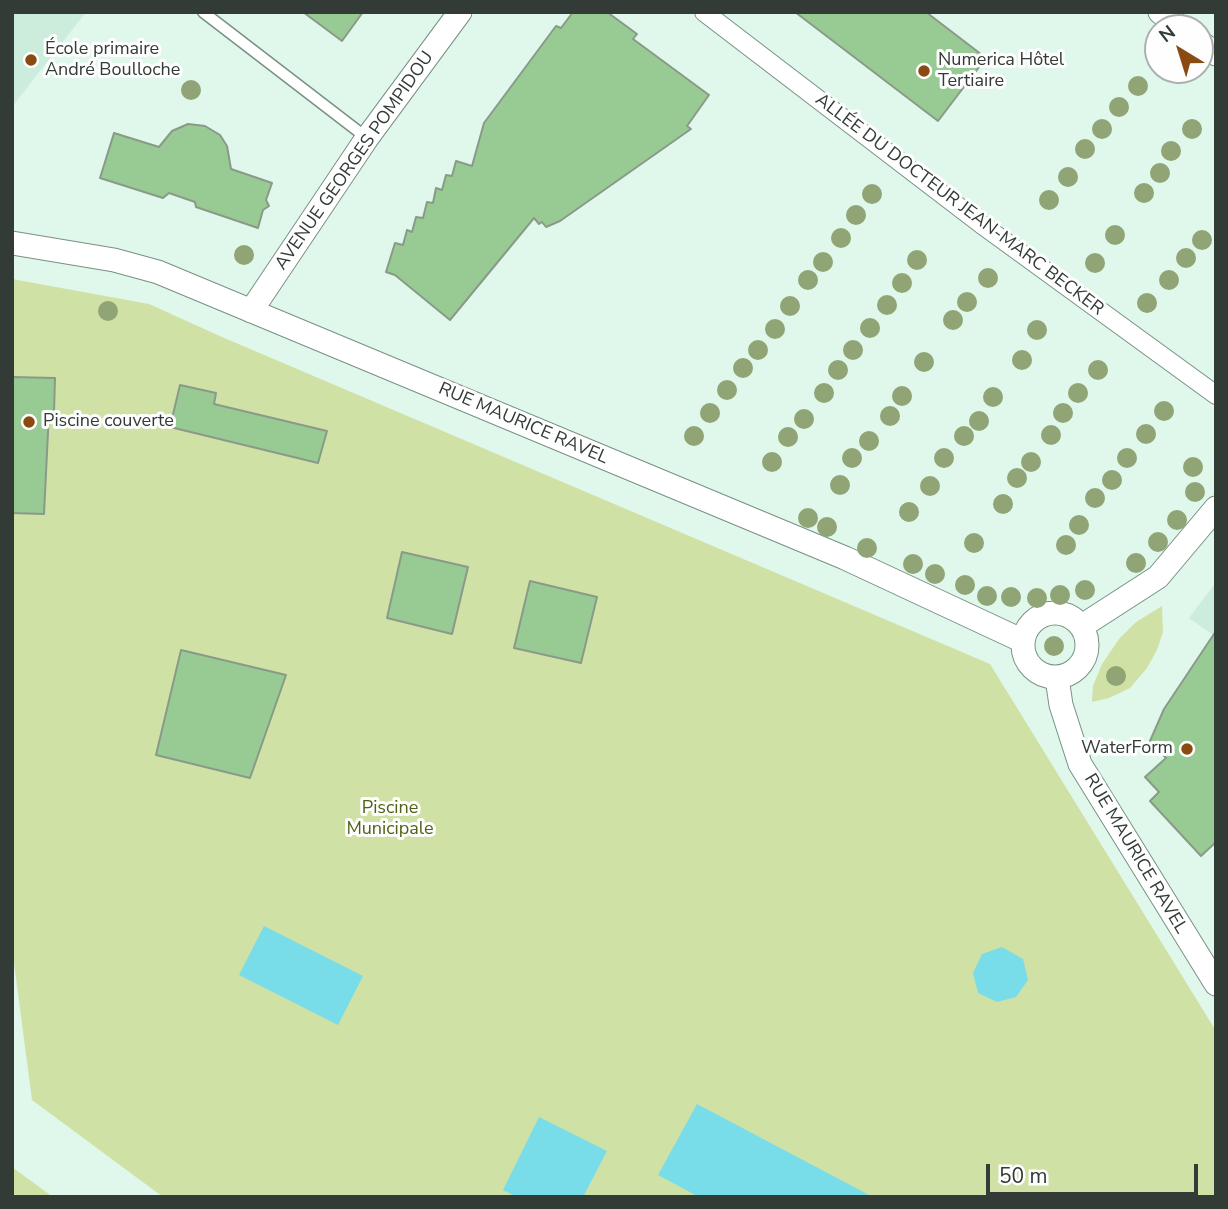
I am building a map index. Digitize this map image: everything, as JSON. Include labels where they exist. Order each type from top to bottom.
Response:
[{"type":"street","name":"AVENUE GEORGES POMPIDOU","points":[[251,311],[367,138],[460,12]]},
{"type":"street","name":"ALLÉE DU DOCTEUR JEAN-MARC BECKER","points":[[704,12],[995,234],[1216,396]]},
{"type":"street","name":"RUE MAURICE RAVEL","points":[[12,243],[114,260],[158,272],[845,558],[1023,641]]},
{"type":"street","points":[[1082,626],[1158,577],[1216,508]]},
{"type":"street","points":[[1053,613],[1074,618],[1082,626],[1088,645],[1087,655],[1075,671],[1057,678],[1045,676],[1035,671],[1028,663],[1023,652],[1023,641],[1033,622],[1053,613]]},
{"type":"street","name":"RUE MAURICE RAVEL","points":[[1057,678],[1061,705],[1080,764],[1216,984]]},
{"type":"lane","points":[[203,12],[367,138]]},
{"type":"shaded area","name":"École primaire André Boulloche","points":[[12,12],[86,12],[12,107]]},
{"type":"shaded area","points":[[1216,582],[1216,637],[1189,618]]},
{"type":"green space","name":"Piscine Municipale","points":[[12,279],[149,304],[990,664],[1216,1031],[1216,1197],[163,1197],[32,1100],[12,948]]},
{"type":"green space","points":[[1162,606],[1163,632],[1147,668],[1130,688],[1109,698],[1092,702],[1093,686],[1102,664],[1119,639],[1136,622]]},
{"type":"green space","points":[[12,1167],[53,1197],[12,1197]]},
{"type":"water","points":[[264,926],[363,976],[338,1025],[239,975]]},
{"type":"water","points":[[1002,947],[1023,959],[1028,980],[1016,997],[997,1002],[978,993],[973,973],[982,954]]},
{"type":"water","points":[[697,1104],[873,1197],[699,1197],[658,1175]]},
{"type":"water","points":[[539,1117],[607,1151],[583,1197],[517,1197],[503,1190]]},
{"type":"building","points":[[303,12],[363,12],[342,41]]},
{"type":"building","points":[[573,12],[607,12],[637,34],[633,39],[709,95],[687,126],[691,129],[560,221],[546,227],[534,218],[450,320],[395,275],[386,272],[395,243],[403,245],[407,230],[412,232],[416,217],[423,218],[427,202],[433,203],[436,188],[442,190],[446,175],[452,176],[456,161],[472,166],[484,123],[556,26],[561,28]]},
{"type":"building","name":"Numerica Hôtel Tertiaire","points":[[795,12],[926,12],[986,58],[938,121]]},
{"type":"building","points":[[188,124],[205,126],[220,135],[227,146],[231,169],[272,183],[266,200],[269,206],[263,210],[258,228],[196,207],[195,202],[169,193],[163,198],[100,178],[114,133],[159,147],[172,131]]},
{"type":"building","name":"Piscine couverte","points":[[12,377],[55,378],[54,412],[49,412],[44,514],[12,513]]},
{"type":"building","points":[[180,385],[216,393],[214,404],[327,431],[318,463],[170,427]]},
{"type":"building","points":[[402,552],[468,567],[452,634],[387,618]]},
{"type":"building","points":[[530,581],[597,597],[581,663],[514,648]]},
{"type":"building","name":"WaterForm","points":[[1216,631],[1216,842],[1201,856],[1150,801],[1159,792],[1145,777],[1166,758],[1150,741],[1164,709]]},
{"type":"building","points":[[181,650],[286,675],[250,778],[156,755]]},
{"type":"place","name":"École primaire André Boulloche","points":[[31,60]]},
{"type":"place","name":"Numerica Hôtel Tertiaire","points":[[924,71]]},
{"type":"place","name":"Piscine couverte","points":[[29,422]]},
{"type":"place","name":"WaterForm","points":[[1187,749]]}]
